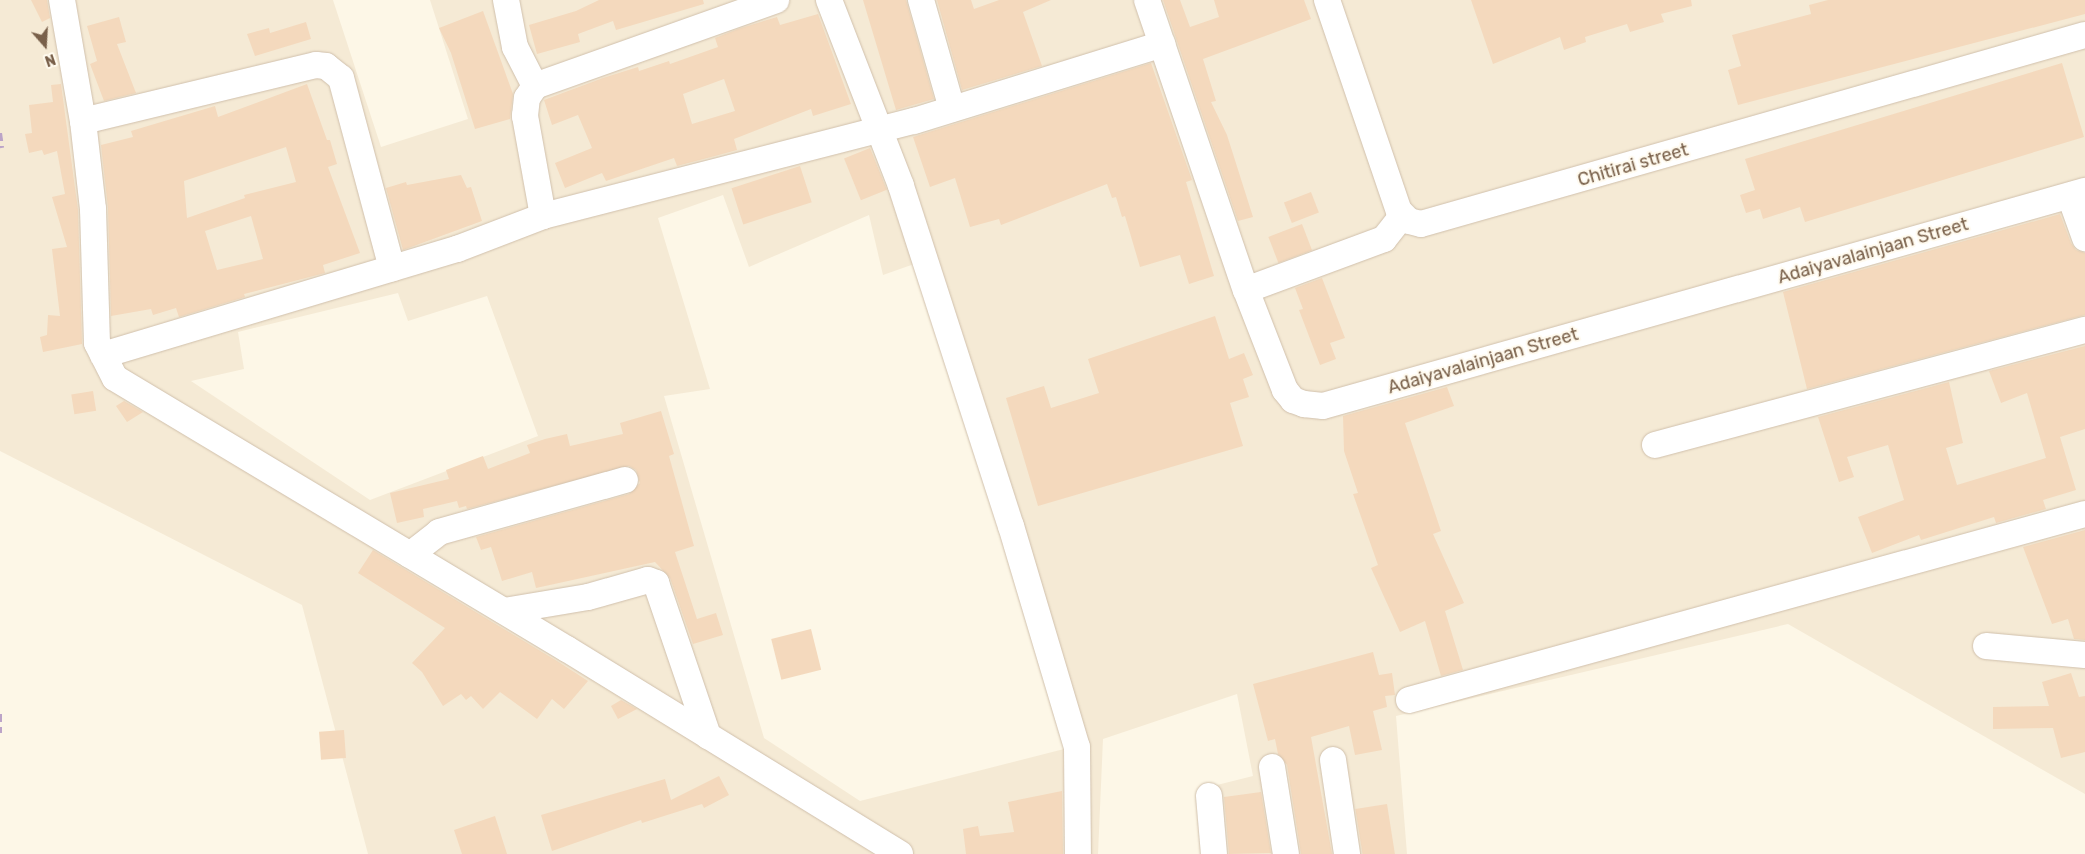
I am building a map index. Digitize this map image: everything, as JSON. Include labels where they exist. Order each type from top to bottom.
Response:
[{"type":"street","points":[[62,0],[83,121],[93,209],[97,343],[114,378],[504,611],[900,854]]},
{"type":"street","points":[[506,0],[515,47],[534,86]]},
{"type":"street","points":[[543,216],[525,116],[527,98],[534,86],[776,0]]},
{"type":"street","points":[[829,0],[901,186],[1011,526],[1077,747],[1078,854]]},
{"type":"street","points":[[921,0],[952,109]]},
{"type":"street","name":"Adaiyavalainjaan Street","points":[[1146,0],[1246,290],[1286,393],[1298,402],[1319,407],[2077,193]]},
{"type":"street","points":[[1246,290],[1384,238],[1402,216],[1327,0]]},
{"type":"street","name":"Chitirai street","points":[[1402,216],[1412,222],[1428,224],[2085,35]]},
{"type":"street","points":[[103,355],[457,249],[543,216],[879,131],[1162,44]]},
{"type":"street","points":[[83,121],[316,65],[326,66],[341,78],[392,268]]},
{"type":"street","points":[[2077,193],[2085,238]]},
{"type":"street","points":[[1655,446],[2085,330]]},
{"type":"street","points":[[410,555],[439,532],[624,480]]},
{"type":"street","points":[[1409,700],[2085,514]]},
{"type":"street","points":[[504,611],[588,597],[648,580],[656,583],[708,736]]},
{"type":"street","points":[[1986,646],[2085,656]]},
{"type":"street","points":[[1333,760],[1347,854]]},
{"type":"street","points":[[1272,767],[1286,854]]},
{"type":"street","points":[[1209,796],[1214,854]]},
{"type":"shaded area","points":[[0,0],[333,0],[381,147],[468,119],[430,0],[2085,0],[2085,794],[1788,624],[1396,716],[1407,854],[1203,854],[1197,790],[1253,776],[1237,694],[1103,739],[1098,854],[368,854],[302,605],[0,451]],"holes":[[[723,195],[749,267],[869,215],[883,275],[917,263],[1068,748],[860,801],[764,738],[664,396],[710,389],[658,218]],[[398,293],[408,321],[487,296],[538,436],[370,500],[191,381],[244,369],[238,332]]]},
{"type":"building","points":[[31,0],[47,0],[50,18],[42,22]]},
{"type":"building","points":[[599,0],[703,0],[704,4],[616,30],[613,21],[578,34],[580,42],[537,54],[529,25],[576,11]]},
{"type":"building","points":[[863,0],[906,0],[934,99],[896,110]]},
{"type":"building","points":[[937,0],[971,0],[974,9],[999,0],[1051,0],[1023,12],[1042,66],[962,90]]},
{"type":"building","points":[[1163,0],[1180,0],[1190,27],[1219,17],[1214,0],[1304,0],[1311,19],[1203,59],[1216,101],[1211,102],[1227,135],[1253,217],[1238,221]]},
{"type":"building","points":[[1471,0],[1691,0],[1692,6],[1661,14],[1664,22],[1630,32],[1627,24],[1585,37],[1586,42],[1564,50],[1560,37],[1493,64]]},
{"type":"building","points":[[1828,0],[2085,0],[2085,14],[1738,105],[1728,70],[1741,66],[1732,35],[1811,14],[1809,5]]},
{"type":"building","points":[[483,11],[513,94],[510,119],[475,129],[451,53],[439,28]]},
{"type":"building","points":[[818,14],[851,104],[813,116],[811,109],[734,139],[737,150],[677,166],[674,158],[606,181],[602,173],[565,188],[555,163],[592,148],[578,115],[552,125],[544,100],[638,67],[639,71],[669,61],[670,64],[718,47],[715,38],[738,29],[777,17],[780,25]],"holes":[[[724,79],[735,111],[692,124],[683,94]]]},
{"type":"building","points":[[119,17],[126,42],[117,44],[136,93],[104,101],[90,64],[97,61],[87,26]]},
{"type":"building","points":[[306,22],[311,39],[255,56],[247,34],[269,28],[270,33]]},
{"type":"building","points":[[1151,63],[1192,180],[1186,182],[1214,276],[1189,284],[1180,255],[1140,267],[1125,216],[1122,217],[1116,197],[1112,198],[1107,184],[1001,225],[999,219],[970,227],[955,178],[930,187],[913,137]]},
{"type":"building","points":[[2062,63],[2084,137],[1805,222],[1800,207],[1763,219],[1760,209],[1746,213],[1740,195],[1755,190],[1745,159]]},
{"type":"building","points":[[61,84],[78,210],[82,344],[43,352],[40,337],[47,335],[48,315],[60,316],[52,249],[67,247],[52,197],[65,194],[57,151],[44,155],[42,150],[29,153],[25,134],[32,133],[29,105],[53,102],[51,85]]},
{"type":"building","points":[[307,84],[327,140],[330,140],[337,164],[328,167],[360,253],[323,265],[325,273],[244,294],[245,297],[179,317],[176,308],[153,315],[151,309],[111,316],[108,208],[101,145],[133,137],[131,131],[215,106],[218,117]],"holes":[[[286,147],[296,182],[244,195],[245,198],[187,218],[184,181]],[[251,216],[263,259],[217,270],[205,231]]]},
{"type":"building","points":[[870,148],[887,190],[861,200],[844,158]]},
{"type":"building","points":[[800,166],[812,202],[743,224],[732,188]]},
{"type":"building","points":[[461,175],[467,188],[471,187],[482,221],[403,250],[386,188],[406,182],[407,185]]},
{"type":"building","points":[[1311,192],[1319,213],[1292,223],[1284,202]]},
{"type":"building","points":[[2060,214],[2071,243],[2076,250],[2085,253],[2085,315],[1807,389],[1783,292]]},
{"type":"building","points":[[1302,224],[1312,250],[1278,263],[1268,237]]},
{"type":"building","points":[[1322,278],[1345,338],[1330,343],[1336,359],[1320,365],[1299,310],[1303,309],[1295,288]]},
{"type":"building","points":[[1215,316],[1229,359],[1244,353],[1253,375],[1243,379],[1249,397],[1230,403],[1243,446],[1038,506],[1006,398],[1044,386],[1051,408],[1099,393],[1088,359]]},
{"type":"building","points":[[2085,346],[2085,429],[2060,437],[2076,490],[2043,500],[2046,509],[1996,523],[1994,517],[1921,540],[1919,535],[1872,553],[1858,517],[1904,500],[1888,445],[1847,457],[1854,477],[1839,482],[1818,417],[1949,382],[1963,443],[1946,448],[1957,485],[2046,458],[2027,393],[2001,403],[1989,371]]},
{"type":"building","points":[[1447,387],[1454,406],[1405,423],[1441,531],[1433,534],[1464,603],[1445,611],[1463,670],[1441,676],[1425,621],[1400,632],[1371,568],[1378,565],[1353,494],[1358,493],[1344,451],[1343,416]]},
{"type":"building","points":[[93,391],[96,411],[74,414],[71,394]]},
{"type":"building","points":[[124,401],[143,412],[127,422],[116,406]]},
{"type":"building","points":[[661,411],[674,454],[669,456],[694,546],[675,552],[697,619],[716,613],[723,635],[693,644],[670,578],[655,562],[536,588],[532,572],[502,581],[491,547],[481,550],[476,537],[629,494],[640,483],[636,470],[629,466],[467,509],[466,506],[459,508],[457,501],[423,509],[424,517],[397,523],[390,493],[449,479],[446,470],[483,456],[488,469],[530,453],[527,445],[545,439],[567,434],[570,446],[623,434],[620,423]]},
{"type":"building","points":[[2085,530],[2085,640],[2074,639],[2068,619],[2052,624],[2023,547]]},
{"type":"building","points":[[373,550],[588,681],[564,709],[552,699],[537,719],[500,692],[483,709],[471,696],[466,700],[461,694],[443,706],[422,672],[412,663],[445,628],[358,573]]},
{"type":"building","points":[[811,629],[821,670],[781,680],[771,639]]},
{"type":"building","points":[[1373,652],[1379,675],[1392,673],[1395,695],[1385,696],[1387,707],[1373,711],[1382,750],[1355,755],[1349,726],[1311,737],[1332,854],[1301,854],[1287,765],[1278,754],[1275,739],[1268,741],[1253,684]]},
{"type":"building","points":[[2071,673],[2079,697],[2085,696],[2085,752],[2061,758],[2053,728],[1993,729],[1993,707],[2049,706],[2042,682]]},
{"type":"building","points":[[621,700],[637,709],[618,719],[611,706]]},
{"type":"building","points":[[344,730],[346,758],[321,760],[319,732]]},
{"type":"building","points":[[719,776],[729,795],[704,808],[702,804],[642,823],[641,820],[552,851],[541,815],[665,779],[671,800]]},
{"type":"building","points":[[1062,791],[1063,854],[966,854],[963,829],[978,826],[980,836],[1014,832],[1008,802]]},
{"type":"building","points":[[1261,792],[1271,853],[1229,854],[1224,797]]},
{"type":"building","points":[[1387,804],[1395,854],[1363,854],[1355,809]]},
{"type":"building","points":[[495,816],[507,854],[462,854],[454,830]]},
{"type":"railway","points":[[0,133],[2,148]]},
{"type":"railway","points":[[0,714],[0,733]]}]
